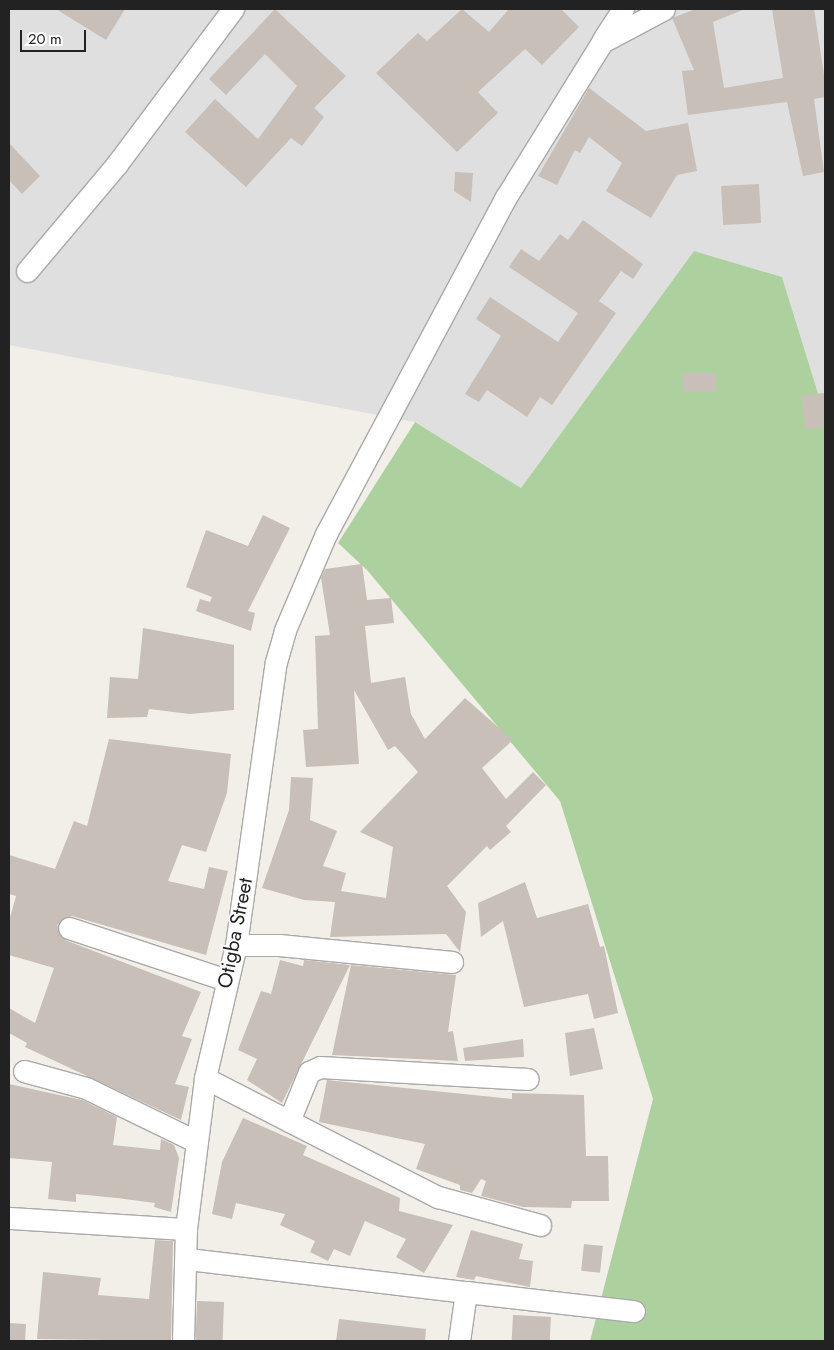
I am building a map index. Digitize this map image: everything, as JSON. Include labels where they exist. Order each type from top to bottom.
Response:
[{"type":"street","points":[[27,271],[117,164],[233,9]]},
{"type":"street","name":"Otigba Street","points":[[183,1341],[188,1260],[186,1229],[205,1078],[226,980],[236,945],[276,662],[326,534],[506,197],[623,9]]},
{"type":"street","points":[[602,42],[664,9]]},
{"type":"street","points":[[69,928],[226,980]]},
{"type":"street","points":[[236,945],[279,945],[452,962]]},
{"type":"street","points":[[289,1121],[305,1080],[320,1067],[528,1079]]},
{"type":"street","points":[[24,1071],[86,1088],[197,1142]]},
{"type":"street","points":[[205,1078],[438,1197],[540,1224]]},
{"type":"street","points":[[9,1218],[186,1229]]},
{"type":"street","points":[[188,1260],[634,1311]]},
{"type":"street","points":[[459,1341],[466,1292]]},
{"type":"shaded area","points":[[9,9],[825,9],[825,416],[782,277],[694,251],[521,488],[415,422],[9,345]]},
{"type":"green space","points":[[694,251],[782,277],[825,416],[825,1341],[590,1341],[653,1099],[560,801],[367,570],[338,543],[415,422],[521,488]]},
{"type":"building","points":[[56,9],[125,9],[106,40]]},
{"type":"building","points":[[275,9],[346,76],[314,108],[324,117],[302,146],[291,138],[246,187],[185,132],[215,99],[258,139],[297,86],[265,54],[226,95],[209,79]]},
{"type":"building","points":[[462,9],[489,32],[509,9],[561,9],[579,27],[542,65],[525,49],[478,92],[498,113],[457,152],[376,73],[418,33],[427,41]]},
{"type":"building","points":[[696,9],[745,9],[713,22],[724,88],[783,78],[772,9],[814,9],[825,81],[825,97],[814,99],[824,172],[803,176],[787,102],[688,115],[682,71],[694,70],[672,18]]},
{"type":"building","points":[[589,88],[646,131],[688,123],[697,171],[677,175],[651,218],[606,191],[622,163],[589,137],[580,153],[575,150],[557,185],[538,176]]},
{"type":"building","points":[[9,143],[40,176],[22,194],[9,180]]},
{"type":"building","points":[[455,172],[473,173],[471,202],[454,191]]},
{"type":"building","points":[[759,184],[761,223],[723,225],[721,186]]},
{"type":"building","points":[[583,220],[643,264],[633,279],[621,271],[599,301],[616,313],[552,405],[540,397],[527,417],[487,390],[479,402],[465,394],[501,336],[476,319],[490,297],[558,342],[578,313],[509,267],[521,249],[539,261],[560,234],[568,240]]},
{"type":"building","points":[[683,373],[716,373],[716,392],[683,392]]},
{"type":"building","points":[[825,393],[825,428],[805,429],[801,395]]},
{"type":"building","points":[[263,515],[290,528],[248,611],[255,613],[251,631],[196,611],[200,599],[210,602],[212,597],[186,587],[206,530],[248,546]]},
{"type":"building","points":[[362,564],[367,600],[391,598],[394,623],[365,626],[371,683],[405,677],[411,714],[425,739],[465,698],[513,740],[482,768],[506,799],[533,772],[546,785],[506,826],[511,832],[490,850],[487,846],[447,886],[466,912],[460,952],[446,934],[330,937],[335,902],[304,900],[262,888],[289,810],[291,777],[313,778],[310,820],[337,831],[323,866],[346,873],[341,891],[386,898],[393,847],[360,832],[418,772],[395,746],[388,750],[354,690],[359,764],[306,767],[303,730],[318,729],[315,636],[330,635],[321,578],[325,569]]},
{"type":"building","points":[[143,628],[234,645],[234,710],[190,714],[149,709],[147,717],[107,718],[110,677],[138,679]]},
{"type":"building","points":[[109,739],[231,754],[227,793],[206,852],[182,845],[168,881],[204,889],[209,867],[228,871],[206,955],[72,916],[57,925],[65,940],[201,992],[182,1036],[192,1039],[175,1084],[189,1087],[181,1120],[25,1047],[27,1043],[9,1033],[9,1008],[35,1023],[54,968],[9,955],[9,921],[16,896],[9,894],[9,855],[55,869],[74,821],[87,826]]},
{"type":"building","points":[[525,882],[537,918],[588,904],[600,947],[604,946],[618,1013],[594,1019],[588,994],[524,1007],[503,921],[481,937],[478,903]]},
{"type":"building","points":[[280,960],[303,966],[304,960],[350,965],[282,1103],[247,1080],[257,1059],[238,1050],[261,991],[271,994]]},
{"type":"building","points":[[351,965],[456,975],[448,1032],[453,1031],[458,1061],[332,1055]]},
{"type":"building","points":[[594,1028],[603,1069],[570,1076],[565,1033]]},
{"type":"building","points":[[523,1039],[524,1057],[465,1061],[463,1048]]},
{"type":"building","points":[[327,1080],[512,1099],[512,1093],[584,1095],[586,1156],[608,1156],[609,1201],[572,1201],[571,1208],[523,1207],[481,1196],[486,1181],[481,1179],[472,1193],[460,1190],[460,1185],[416,1169],[425,1144],[319,1122]]},
{"type":"building","points":[[9,1084],[82,1100],[117,1117],[113,1145],[160,1150],[161,1139],[174,1145],[179,1158],[171,1212],[154,1207],[155,1203],[117,1198],[76,1194],[76,1202],[48,1199],[52,1162],[9,1158]]},
{"type":"building","points":[[243,1118],[307,1146],[303,1155],[400,1198],[399,1211],[453,1225],[424,1273],[396,1257],[406,1239],[365,1221],[350,1256],[334,1249],[328,1261],[310,1252],[315,1241],[280,1225],[285,1214],[236,1203],[232,1219],[212,1214],[222,1162]]},
{"type":"building","points":[[471,1230],[523,1244],[519,1259],[533,1261],[530,1287],[476,1276],[474,1280],[456,1277]]},
{"type":"building","points":[[155,1240],[173,1241],[171,1341],[37,1339],[43,1272],[101,1278],[98,1295],[149,1299]]},
{"type":"building","points":[[584,1244],[603,1246],[600,1273],[581,1271]]},
{"type":"building","points":[[197,1301],[224,1302],[223,1341],[196,1341]]},
{"type":"building","points":[[513,1315],[551,1317],[550,1341],[512,1341]]},
{"type":"building","points":[[339,1319],[426,1329],[425,1341],[336,1341]]},
{"type":"building","points":[[9,1323],[26,1324],[25,1341],[9,1341]]}]
